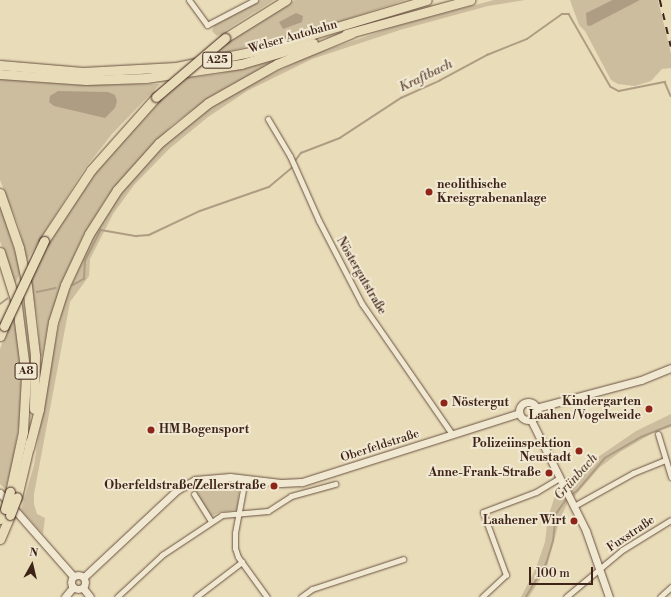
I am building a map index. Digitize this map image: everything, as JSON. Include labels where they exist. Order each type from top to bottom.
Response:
[{"type":"highway","points":[[0,336],[44,241],[91,170],[156,96],[225,38],[286,0]]},
{"type":"highway","name":"Welser Autobahn","points":[[0,65],[83,72],[176,67],[260,50],[427,0]]},
{"type":"highway","name":"Welser Autobahn","points":[[0,74],[86,80],[169,76],[241,64],[470,0]]},
{"type":"highway","points":[[29,448],[39,409],[54,322],[65,285],[89,234],[117,190],[159,143],[208,103],[270,68],[352,33]]},
{"type":"highway","name":"A8","points":[[0,193],[19,248],[33,324],[35,384],[29,448],[7,512],[0,539]]},
{"type":"highway","name":"A8","points":[[0,252],[17,306],[26,376],[23,432],[13,494]]},
{"type":"highway","name":"A8","points":[[0,519],[7,512]]},
{"type":"main road","name":"Oberfeldstraße","points":[[84,577],[186,484],[206,478],[245,479],[281,484],[302,482],[519,413],[524,404],[531,404],[536,408],[641,380],[671,368]]},
{"type":"main road","points":[[531,420],[536,415],[536,408]]},
{"type":"main road","points":[[519,413],[523,419],[531,420]]},
{"type":"main road","points":[[531,420],[586,531],[609,597]]},
{"type":"main road","points":[[0,493],[74,576]]},
{"type":"main road","points":[[74,576],[80,575],[84,577],[85,584],[83,588]]},
{"type":"main road","points":[[73,587],[71,582],[74,576]]},
{"type":"main road","points":[[73,587],[83,588],[90,597]]},
{"type":"main road","points":[[65,597],[73,587]]},
{"type":"street","points":[[189,0],[208,24],[255,0]]},
{"type":"street","name":"Nöstergutstraße","points":[[268,119],[290,156],[319,221],[362,304],[452,434]]},
{"type":"street","points":[[658,434],[671,477]]},
{"type":"street","points":[[574,506],[633,473],[666,460]]},
{"type":"street","points":[[482,597],[506,576],[483,512],[536,492],[559,478]]},
{"type":"street","points":[[245,479],[234,544],[242,562],[267,597]]},
{"type":"street","points":[[117,597],[162,555],[211,521],[226,513],[268,511],[292,496],[335,484]]},
{"type":"street","points":[[194,494],[211,521]]},
{"type":"street","name":"Fuxstraße","points":[[566,597],[634,541],[671,520]]},
{"type":"street","points":[[300,597],[312,589],[404,559]]},
{"type":"street","points":[[196,597],[242,562]]},
{"type":"street","points":[[660,597],[671,587]]},
{"type":"shaded area","points":[[260,0],[274,0],[217,36],[212,31],[215,23]]},
{"type":"shaded area","points":[[295,0],[406,0],[301,34],[208,56],[252,24]]},
{"type":"shaded area","points":[[494,0],[525,0],[488,6],[400,30],[312,59],[247,91],[208,117],[169,149],[134,185],[113,214],[90,259],[89,276],[70,302],[34,494],[34,504],[37,514],[45,518],[43,534],[21,510],[34,465],[48,376],[63,306],[92,236],[133,176],[167,142],[200,115],[244,87],[312,55],[393,27]]},
{"type":"shaded area","points":[[570,0],[612,0],[586,13],[640,0],[658,0],[671,54],[671,68],[662,69],[651,81],[635,86],[618,84],[611,80],[585,31],[579,25]]},
{"type":"shaded area","points":[[612,0],[640,0],[590,26],[587,25],[586,13]]},
{"type":"shaded area","points":[[296,13],[303,16],[302,22],[283,29],[279,22]]},
{"type":"shaded area","points":[[280,58],[210,97],[172,125],[107,197],[83,236],[61,285],[48,325],[42,356],[40,356],[38,323],[30,277],[47,243],[97,167],[127,131],[180,79],[219,74]]},
{"type":"shaded area","points":[[0,79],[75,85],[160,84],[112,134],[85,168],[27,260],[19,227],[0,180]]},
{"type":"shaded area","points":[[58,91],[108,92],[115,95],[117,101],[115,108],[105,118],[54,106],[49,102],[50,96]]},
{"type":"shaded area","points":[[0,202],[21,272],[15,284],[0,241]]},
{"type":"shaded area","points":[[14,313],[19,342],[21,385],[19,424],[12,466],[5,489],[0,484],[0,349]]},
{"type":"shaded area","points":[[671,414],[671,427],[653,433],[620,452],[600,467],[574,497],[566,479],[636,431]]},
{"type":"shaded area","points":[[207,482],[240,483],[237,510],[220,512],[210,517],[193,487]]},
{"type":"shaded area","points":[[558,487],[568,502],[560,519],[546,570],[529,597],[521,597],[536,568],[545,542],[548,517]]},
{"type":"waterway","name":"Kraftbach","points":[[295,161],[301,153],[340,138],[401,98],[439,81],[487,55],[527,39],[562,14],[569,14],[611,87],[619,91],[665,82],[671,96]]},
{"type":"waterway","points":[[73,285],[84,279],[85,261],[101,230],[136,236],[149,235],[200,211],[269,187],[293,167]]},
{"type":"waterway","points":[[37,292],[56,288]]},
{"type":"waterway","points":[[0,304],[7,299]]},
{"type":"waterway","name":"Grünbach","points":[[571,495],[577,491],[605,458],[641,437],[671,425]]},
{"type":"waterway","name":"Grünbach","points":[[526,597],[546,564],[553,541],[556,514],[568,497]]},
{"type":"railway","points":[[660,0],[671,47]]},
{"type":"place","name":"neolithische Kreisgrabenanlage","points":[[429,192]]},
{"type":"place","name":"Nöstergut","points":[[444,403]]},
{"type":"place","name":"Kindergarten Laahen / Vogelweide","points":[[649,409]]},
{"type":"place","name":"HM Bogensport","points":[[151,430]]},
{"type":"place","name":"Polizeiinspektion Neustadt","points":[[579,451]]},
{"type":"place","name":"Anne-Frank-Straße","points":[[549,473]]},
{"type":"place","name":"Oberfeldstraße/Zellerstraße","points":[[274,486]]},
{"type":"place","name":"Laahener Wirt","points":[[574,521]]}]
